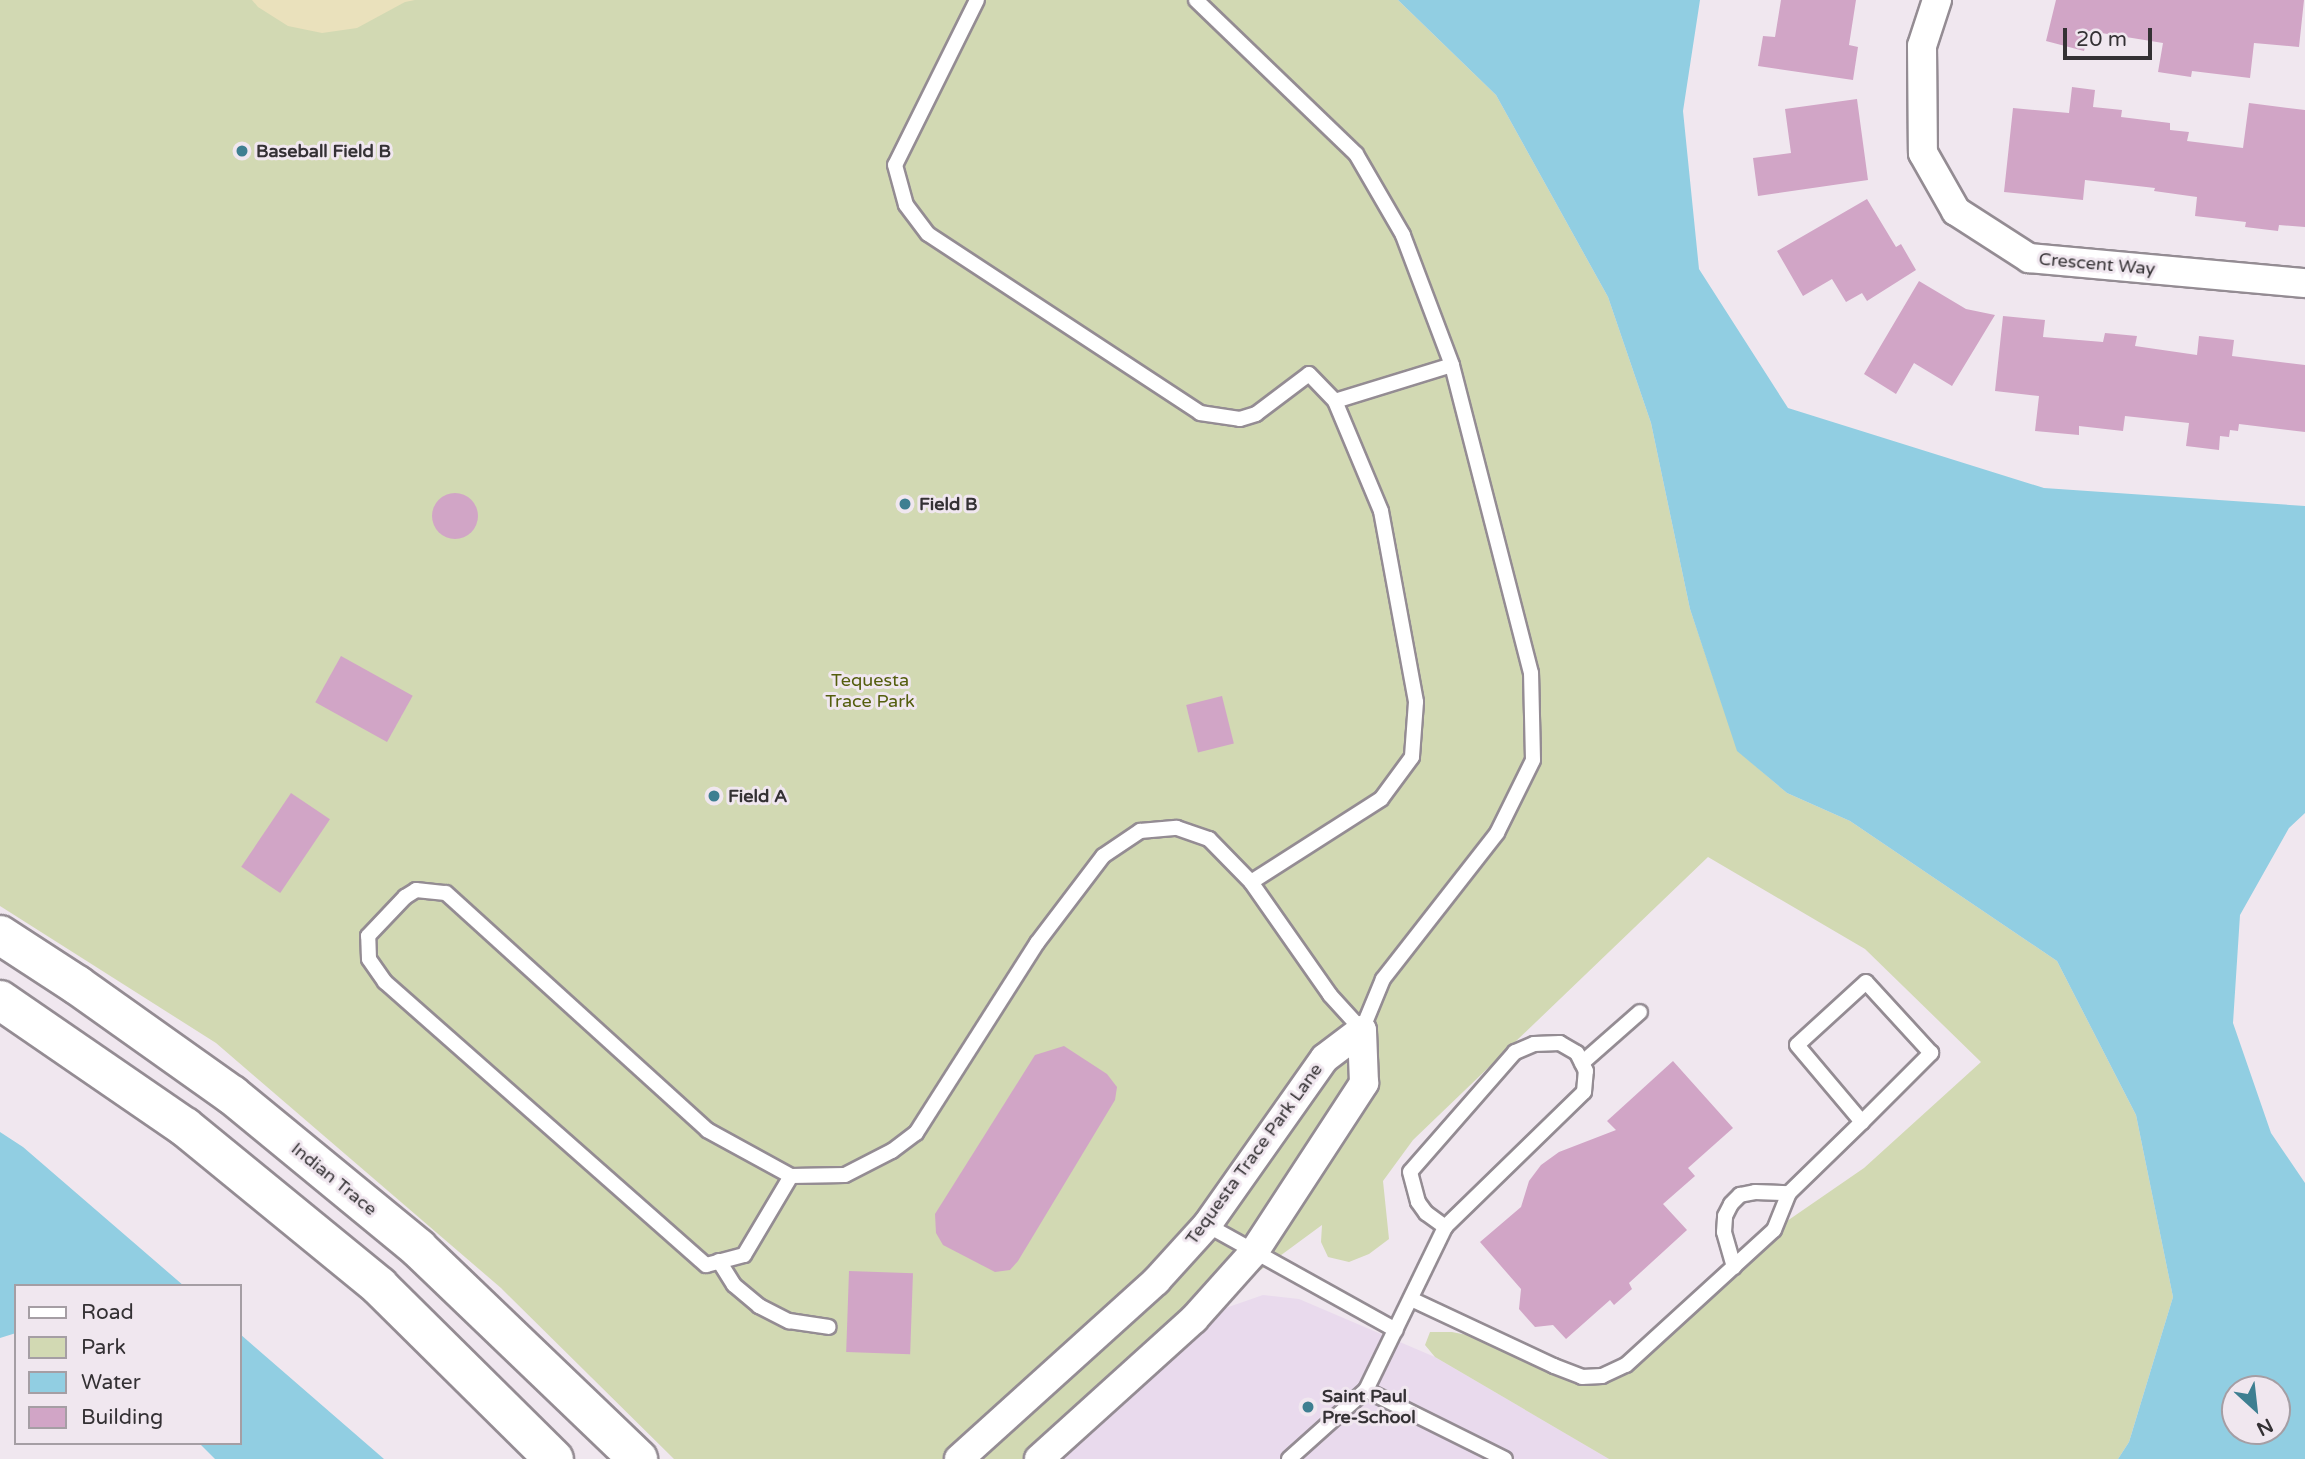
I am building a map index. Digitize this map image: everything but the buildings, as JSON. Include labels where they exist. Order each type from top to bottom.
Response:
[{"type":"main road","name":"Indian Trace","points":[[0,936],[77,985],[232,1095],[418,1248],[638,1459]]},
{"type":"main road","points":[[0,1000],[185,1127],[379,1286],[554,1459]]},
{"type":"street","name":"Crescent Way","points":[[1937,0],[1922,46],[1923,153],[1956,211],[2029,258],[2305,283]]},
{"type":"street","name":"Tequesta Trace Park Lane","points":[[959,1459],[1156,1281],[1208,1225],[1325,1058],[1362,1030]]},
{"type":"street","points":[[1039,1459],[1194,1319],[1254,1252],[1364,1083],[1362,1030]]},
{"type":"lane","points":[[977,0],[895,165],[906,205],[928,234],[1200,413],[1240,419],[1256,414],[1309,374],[1335,401],[1381,511],[1416,702],[1412,757],[1381,799],[1251,882]]},
{"type":"lane","points":[[791,1176],[744,1255],[706,1265],[385,982],[369,959],[368,936],[405,897],[416,890],[446,893],[708,1130],[791,1176],[845,1175],[891,1151],[915,1133],[1037,943],[1103,856],[1140,831],[1177,828],[1209,839],[1251,882],[1330,995],[1362,1030],[1383,979],[1497,833],[1533,760],[1531,673],[1452,365],[1403,235],[1356,154],[1196,0]]},
{"type":"lane","points":[[1335,401],[1452,365]]},
{"type":"lane","points":[[1411,1299],[1581,1377],[1602,1376],[1626,1365],[1774,1230],[1789,1194],[1862,1122],[1931,1053],[1866,982],[1797,1045],[1862,1122]]},
{"type":"lane","points":[[1582,1063],[1640,1012]]},
{"type":"lane","points":[[1289,1459],[1366,1390],[1446,1227],[1584,1093],[1586,1071],[1577,1053],[1560,1043],[1534,1044],[1515,1052],[1410,1172],[1418,1202],[1426,1213],[1446,1227]]},
{"type":"lane","points":[[1734,1267],[1724,1232],[1725,1216],[1731,1204],[1740,1195],[1755,1192],[1789,1194]]},
{"type":"lane","points":[[1208,1225],[1396,1331]]},
{"type":"lane","points":[[719,1261],[734,1285],[759,1307],[789,1321],[829,1327]]},
{"type":"lane","points":[[1366,1390],[1505,1459]]},
{"type":"shaded area","name":"Saint Paul Pre-School","points":[[1263,1295],[1299,1299],[1435,1357],[1609,1459],[1039,1459],[1194,1319]]},
{"type":"green space","name":"Tequesta Trace Park","points":[[0,0],[1398,0],[1496,95],[1608,297],[1651,423],[1690,609],[1738,751],[1787,793],[1850,821],[2057,961],[2136,1115],[2173,1297],[2129,1442],[2118,1459],[1609,1459],[1435,1357],[1425,1345],[1430,1332],[1452,1332],[1502,1342],[1554,1366],[1602,1376],[1774,1230],[1864,1168],[1981,1062],[1865,949],[1708,857],[1413,1140],[1383,1181],[1389,1239],[1369,1254],[1349,1262],[1328,1257],[1321,1242],[1322,1225],[1194,1319],[1039,1459],[674,1459],[501,1288],[216,1043],[0,906]]},
{"type":"sand","points":[[252,0],[415,0],[405,2],[357,28],[322,33],[288,26],[258,7]]},
{"type":"water","points":[[1398,0],[1700,0],[1683,111],[1699,269],[1788,408],[2044,488],[2305,506],[2305,813],[2289,828],[2240,915],[2233,1023],[2271,1133],[2305,1183],[2305,1459],[2118,1459],[2129,1442],[2173,1297],[2136,1115],[2057,961],[1850,821],[1787,793],[1737,751],[1690,609],[1651,423],[1608,297],[1496,95]]},
{"type":"water","points":[[0,1132],[23,1147],[182,1284],[14,1284],[14,1334],[0,1338]]},
{"type":"water","points":[[242,1336],[384,1459],[215,1459],[201,1445],[242,1445]]},
{"type":"place","name":"Baseball Field B","points":[[242,151]]},
{"type":"place","name":"Field B","points":[[905,504]]},
{"type":"place","name":"Field A","points":[[714,796]]},
{"type":"place","name":"Saint Paul Pre-School","points":[[1308,1407]]}]
